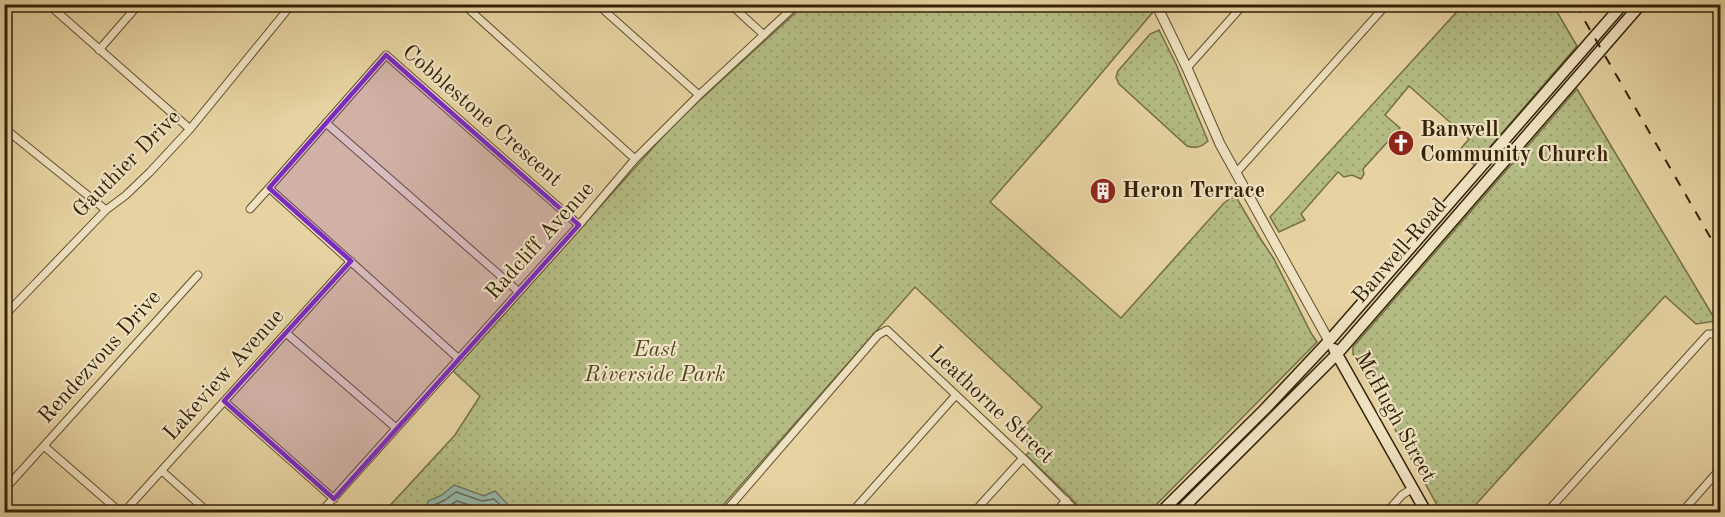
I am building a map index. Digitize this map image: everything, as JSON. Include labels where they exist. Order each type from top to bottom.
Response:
[{"type":"main road","name":"Banwell Road","points":[[1161,513],[1265,409],[1329,340],[1623,4]]},
{"type":"main road","name":"Banwell Road","points":[[1179,513],[1337,354],[1641,4]]},
{"type":"main road","name":"McHugh Street","points":[[1329,340],[1424,510]]},
{"type":"street","points":[[48,4],[190,129]]},
{"type":"street","points":[[99,50],[138,4]]},
{"type":"street","name":"Gauthier Drive","points":[[6,311],[106,210],[150,172],[190,129],[292,4]]},
{"type":"street","points":[[463,4],[635,159]]},
{"type":"street","points":[[597,4],[699,95]]},
{"type":"street","points":[[730,4],[764,35]]},
{"type":"street","name":"Radcliff Avenue","points":[[321,513],[579,225],[635,159],[699,95],[798,4]]},
{"type":"street","points":[[1156,4],[1220,144],[1329,340]]},
{"type":"street","points":[[1187,68],[1244,4]]},
{"type":"street","points":[[1236,173],[1387,4]]},
{"type":"street","name":"Cobblestone Crescent","points":[[250,209],[386,55],[579,225]]},
{"type":"street","points":[[326,123],[519,292]]},
{"type":"street","points":[[4,128],[106,210]]},
{"type":"street","points":[[269,188],[351,261],[360,272],[459,358]]},
{"type":"street","name":"Lakeview Avenue","points":[[122,513],[351,261]]},
{"type":"street","name":"Rendezvous Drive","points":[[4,490],[198,275]]},
{"type":"street","name":"Leathorne Street","points":[[725,513],[878,335],[887,330],[1023,458],[1077,513]]},
{"type":"street","points":[[286,333],[396,428]]},
{"type":"street","points":[[1547,513],[1708,334],[1715,334],[1720,343]]},
{"type":"street","points":[[852,513],[955,396]]},
{"type":"street","points":[[224,401],[334,499]]},
{"type":"street","points":[[44,446],[122,513]]},
{"type":"street","points":[[974,513],[1023,458]]},
{"type":"street","points":[[1682,513],[1720,469]]},
{"type":"street","points":[[162,471],[208,513]]},
{"type":"street","points":[[1387,513],[1402,495],[1413,488]]},
{"type":"street","points":[[1056,513],[1066,500]]},
{"type":"street","points":[[1412,513],[1424,510]]},
{"type":"highlighted area","points":[[386,55],[579,225],[334,499],[224,401],[351,261],[269,188]]},
{"type":"green space","name":"East Riverside Park","points":[[804,5],[1148,5],[1153,12],[990,202],[1121,318],[1224,203],[1235,195],[1274,259],[1317,342],[1149,512],[1084,512],[1026,455],[1029,452],[1025,426],[1042,407],[915,287],[717,512],[384,512],[455,435],[480,396],[453,371],[675,123]]},
{"type":"green space","points":[[1463,5],[1553,5],[1577,46],[1473,164],[1458,152],[1469,139],[1409,86],[1385,115],[1400,128],[1363,169],[1364,174],[1361,179],[1352,175],[1344,177],[1338,172],[1301,214],[1305,220],[1279,232],[1270,217]]},
{"type":"green space","points":[[1159,30],[1176,64],[1208,141],[1198,147],[1187,146],[1119,84],[1116,77],[1118,71],[1150,34]]},
{"type":"green space","points":[[1577,89],[1716,321],[1696,324],[1665,296],[1469,512],[1441,512],[1353,354],[1353,347]]},
{"type":"water","points":[[454,485],[484,496],[495,491],[515,512],[425,512],[428,501],[442,495]]},
{"type":"railway","points":[[1575,4],[1720,254]]},
{"type":"place","name":"Banwell Community Church","points":[[1401,143]]},
{"type":"place","name":"Heron Terrace","points":[[1103,191]]}]
